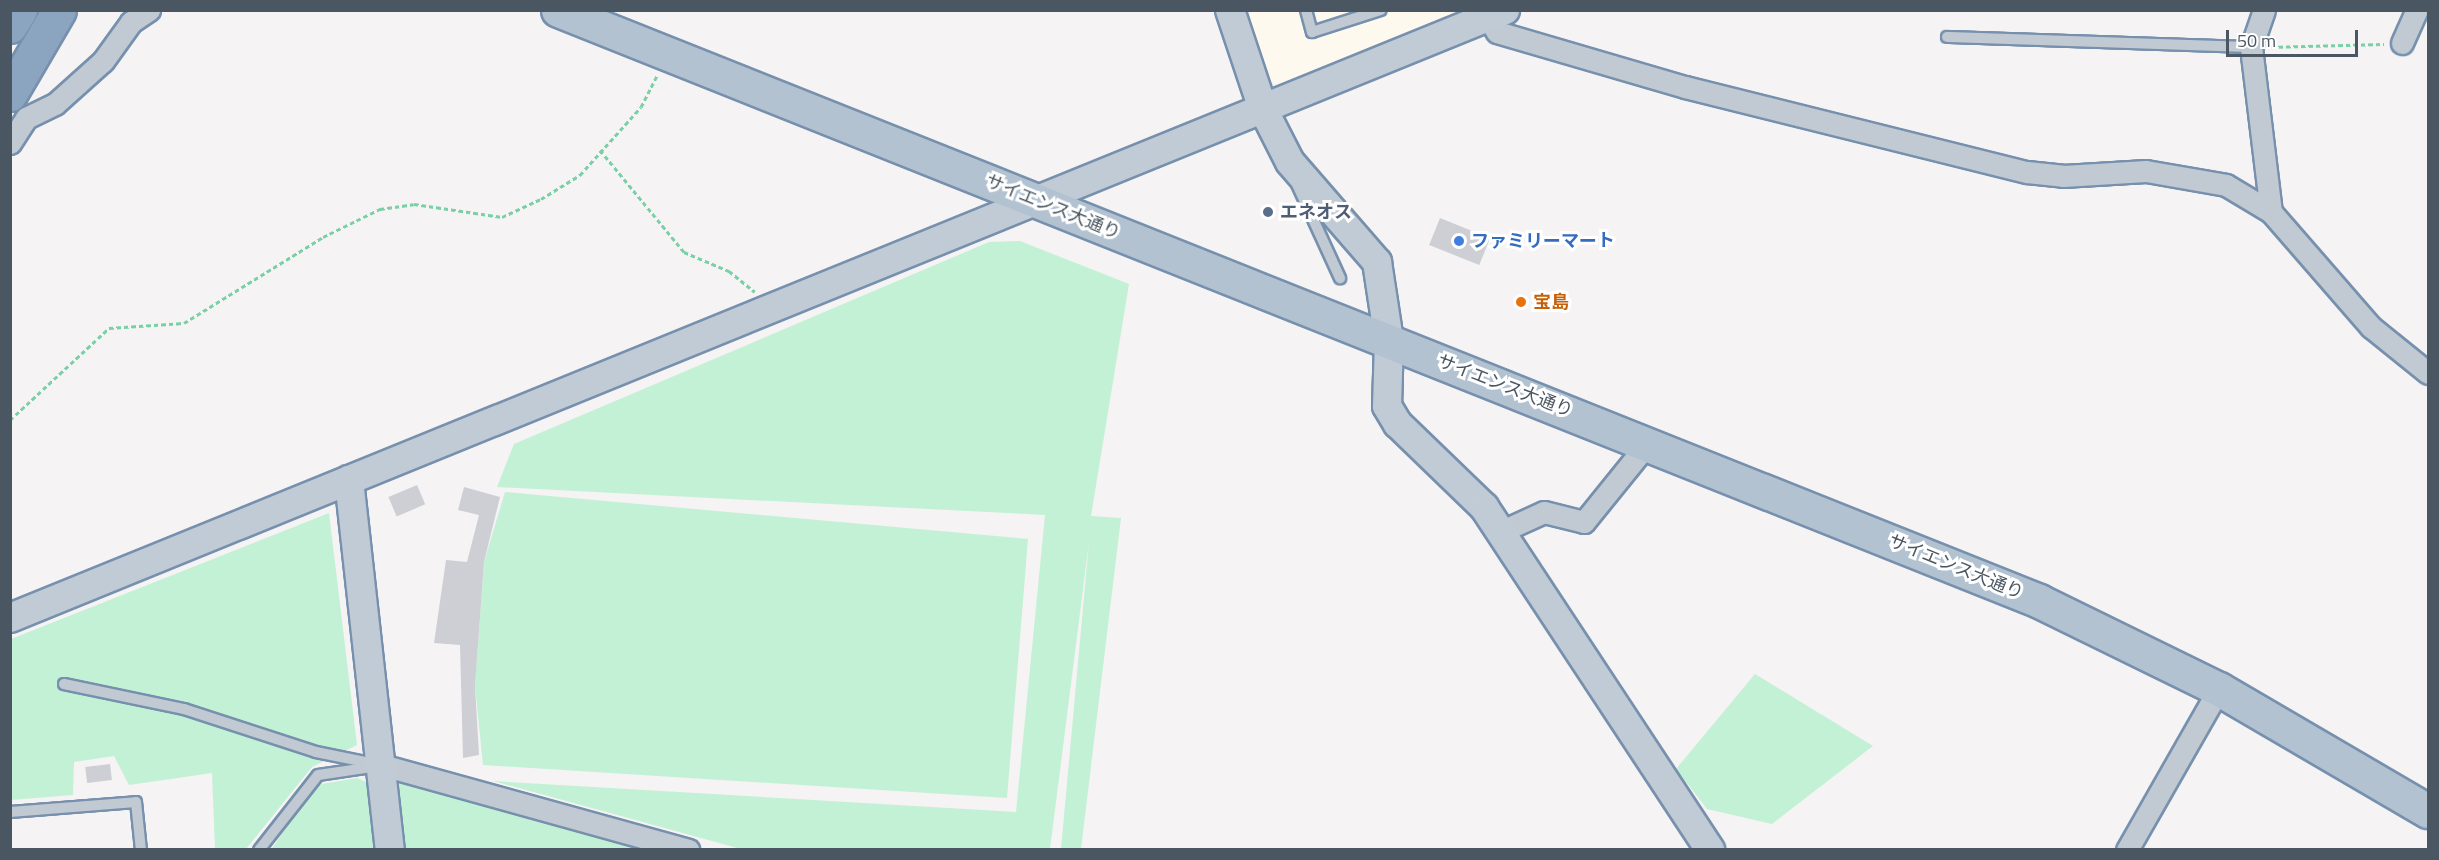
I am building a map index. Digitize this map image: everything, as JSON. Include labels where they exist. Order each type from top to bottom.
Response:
[{"type":"highway","points":[[10,26],[20,10]]},
{"type":"highway","points":[[10,94],[59,10]]},
{"type":"main road","name":"サイエンス大通り","points":[[558,10],[2028,596],[2219,689],[2428,811]]},
{"type":"street","points":[[12,134],[26,118],[55,104],[103,61],[131,22],[149,10]]},
{"type":"street","points":[[1230,10],[1263,109],[1290,162],[1377,262],[1389,340],[1387,406],[1398,424],[1484,507],[1710,849]]},
{"type":"street","points":[[2264,10],[2251,47],[2271,212]]},
{"type":"street","points":[[2402,43],[2417,10]]},
{"type":"street","points":[[10,618],[1496,14],[1497,32],[1685,87],[1959,155],[2063,176],[2146,171],[2190,175],[2240,191],[2271,212],[2371,327],[2428,373]]},
{"type":"street","points":[[1500,532],[1544,512],[1584,522],[1648,443]]},
{"type":"street","points":[[349,480],[390,849]]},
{"type":"street","points":[[2127,849],[2219,689]]},
{"type":"street","points":[[382,765],[687,849]]},
{"type":"lane","points":[[1306,10],[1312,32],[1381,10]]},
{"type":"lane","points":[[1947,37],[2251,47]]},
{"type":"lane","points":[[1290,162],[1303,204],[1340,278]]},
{"type":"lane","points":[[64,684],[184,709],[316,752],[382,765]]},
{"type":"lane","points":[[259,849],[318,775],[382,765]]},
{"type":"lane","points":[[10,812],[136,802],[141,849]]},
{"type":"path","points":[[2251,47],[2402,43]]},
{"type":"path","points":[[10,420],[109,328],[184,323],[323,237],[380,209],[414,204],[502,217],[580,175],[600,150],[641,107],[671,54]]},
{"type":"path","points":[[600,150],[684,252],[729,271],[774,308]]},
{"type":"shaded area","points":[[1242,11],[1468,11],[1282,87],[1265,79]]},
{"type":"green space","points":[[1020,241],[1129,284],[1091,516],[1121,518],[1081,849],[1061,849],[1089,542],[1050,849],[741,849],[493,781],[1016,812],[1045,515],[497,487],[514,444],[989,242]]},
{"type":"green space","points":[[505,492],[1028,539],[1007,798],[483,765],[475,686],[484,562]]},
{"type":"green space","points":[[329,513],[357,745],[312,767],[246,849],[215,849],[212,773],[129,785],[114,756],[74,762],[73,795],[11,800],[11,639]]},
{"type":"green space","points":[[1755,674],[1873,746],[1772,824],[1707,809],[1676,769]]},
{"type":"green space","points":[[357,778],[368,783],[374,849],[271,850],[305,799],[322,784]]},
{"type":"green space","points":[[397,783],[407,785],[636,849],[405,849]]},
{"type":"building","name":"ファミリーマート","points":[[1440,218],[1490,238],[1479,265],[1429,245]]},
{"type":"building","points":[[417,485],[425,504],[397,516],[388,497]]},
{"type":"building","points":[[464,487],[500,497],[484,562],[475,686],[479,755],[463,758],[460,645],[434,643],[446,560],[467,562],[479,515],[458,510]]},
{"type":"building","points":[[110,764],[112,780],[87,783],[85,767]]},
{"type":"place","name":"エネオス","points":[[1268,212]]},
{"type":"place","name":"ファミリーマート","points":[[1459,241]]},
{"type":"place","name":"宝島","points":[[1521,302]]}]
